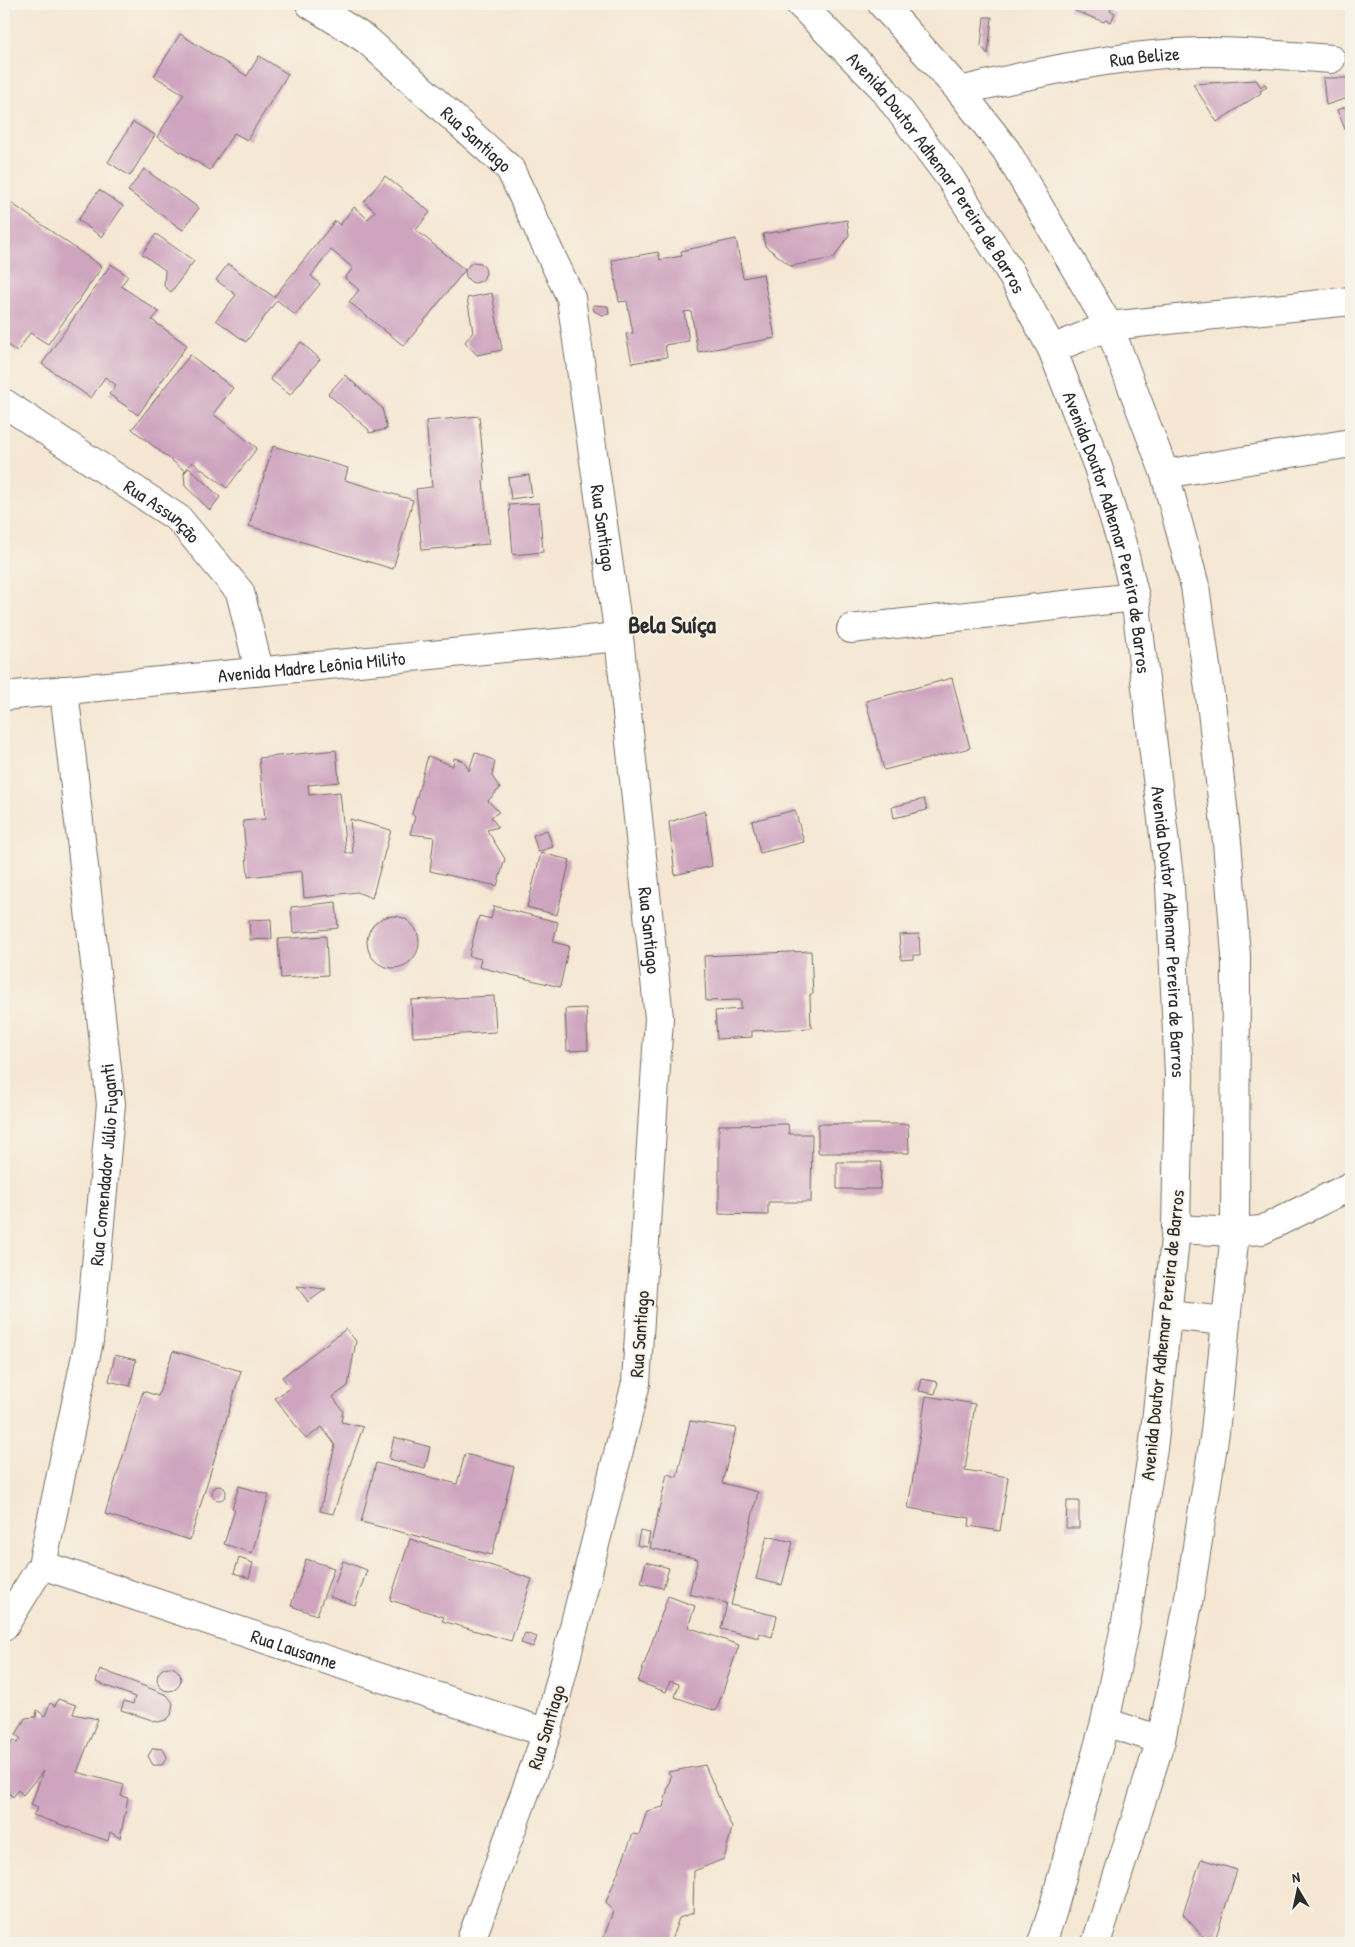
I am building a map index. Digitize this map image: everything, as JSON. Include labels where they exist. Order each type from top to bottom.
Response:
[{"type":"street","name":"Rua Santiago","points":[[310,4],[367,40],[510,169],[571,298],[619,637],[659,1018],[636,1383],[547,1733],[470,1943]]},
{"type":"street","name":"Avenida Doutor Adhemar Pereira de Barros","points":[[800,4],[882,88],[950,178],[1009,270],[1052,349],[1098,467],[1122,544],[1135,597],[1170,885],[1179,1074],[1176,1228],[1152,1460],[1126,1622],[1105,1722],[1042,1943]]},
{"type":"street","points":[[882,4],[960,92],[1006,150],[1109,326],[1165,474],[1195,586],[1228,842],[1236,955],[1235,1232],[1214,1432],[1190,1594],[1161,1740],[1096,1943]]},
{"type":"street","name":"Rua Belize","points":[[960,92],[1045,71],[1125,58],[1202,52],[1267,54],[1331,59]]},
{"type":"street","points":[[1052,349],[1109,326],[1351,301]]},
{"type":"street","name":"Rua Assunção","points":[[4,403],[179,519],[240,592],[259,670]]},
{"type":"street","points":[[1165,474],[1351,443]]},
{"type":"street","points":[[851,629],[1135,597]]},
{"type":"street","name":"Avenida Madre Leônia Milito","points":[[4,696],[259,670],[619,637]]},
{"type":"street","name":"Rua Comendador Júlio Fuganti","points":[[4,1626],[42,1565],[90,1341],[111,1104],[64,690]]},
{"type":"street","points":[[1176,1228],[1235,1232],[1262,1230],[1351,1186]]},
{"type":"street","points":[[1168,1315],[1226,1321]]},
{"type":"street","name":"Rua Lausanne","points":[[42,1565],[547,1733]]},
{"type":"street","points":[[1105,1722],[1161,1740]]},
{"type":"building","points":[[1072,4],[1113,4],[1110,11],[1115,13],[1111,22],[1105,20],[1104,22],[1070,9]]},
{"type":"building","points":[[1351,4],[1351,11],[1343,6]]},
{"type":"building","points":[[984,17],[992,17],[988,54],[981,46]]},
{"type":"building","points":[[180,34],[247,76],[259,56],[288,74],[247,140],[234,133],[210,170],[157,137],[184,94],[154,76]]},
{"type":"building","points":[[1323,78],[1351,78],[1351,97],[1326,105]]},
{"type":"building","points":[[1256,80],[1261,87],[1265,84],[1267,87],[1217,122],[1193,84]]},
{"type":"building","points":[[1351,105],[1351,143],[1337,110]]},
{"type":"building","points":[[133,122],[155,135],[130,176],[108,162]]},
{"type":"building","points":[[144,169],[199,208],[183,230],[128,191]]},
{"type":"building","points":[[385,176],[430,212],[416,230],[465,270],[404,346],[349,302],[359,290],[345,278],[353,268],[331,250],[311,276],[320,284],[295,315],[277,300],[246,342],[216,320],[236,295],[216,280],[228,264],[274,297],[335,221],[340,225],[354,207],[368,219],[375,211],[364,202]]},
{"type":"building","points":[[99,190],[123,206],[102,237],[78,220]]},
{"type":"building","points":[[4,198],[102,267],[48,344],[30,333],[17,352],[4,342]]},
{"type":"building","points":[[847,220],[849,235],[834,258],[791,266],[765,246],[763,234]]},
{"type":"building","points":[[156,234],[194,261],[171,292],[164,286],[165,270],[142,254]]},
{"type":"building","points":[[736,239],[743,278],[763,274],[775,338],[698,352],[691,311],[684,312],[689,341],[665,345],[667,357],[632,363],[626,334],[633,333],[627,301],[619,302],[612,260],[658,252],[660,260],[682,256],[681,251]]},
{"type":"building","points":[[472,262],[481,263],[486,273],[483,280],[476,283],[471,282],[466,277],[465,270]]},
{"type":"building","points":[[111,264],[128,276],[121,286],[159,312],[152,320],[187,345],[138,415],[109,394],[116,385],[105,377],[91,398],[42,364]]},
{"type":"building","points":[[492,293],[502,350],[477,355],[465,342],[473,332],[467,298]]},
{"type":"building","points":[[593,305],[608,306],[609,314],[602,315],[594,311]]},
{"type":"building","points":[[301,342],[320,359],[290,395],[270,379]]},
{"type":"building","points":[[190,355],[233,388],[213,414],[257,448],[227,488],[192,462],[185,471],[132,429]]},
{"type":"building","points":[[345,375],[382,408],[387,429],[369,433],[369,430],[328,394]]},
{"type":"building","points":[[479,416],[489,544],[422,550],[416,489],[432,487],[426,421]]},
{"type":"building","points":[[273,446],[348,468],[345,480],[413,500],[393,569],[249,526]]},
{"type":"building","points":[[189,468],[220,497],[210,510],[185,486],[184,473]]},
{"type":"building","points":[[529,475],[532,496],[511,499],[508,478]]},
{"type":"building","points":[[539,503],[543,552],[513,555],[509,505]]},
{"type":"building","points":[[952,678],[970,748],[884,770],[866,701]]},
{"type":"building","points":[[336,750],[339,782],[308,785],[309,795],[340,792],[346,853],[353,853],[350,819],[391,830],[372,898],[357,892],[304,898],[302,871],[248,877],[243,821],[265,819],[259,758]]},
{"type":"building","points":[[475,752],[495,761],[492,776],[500,788],[488,801],[499,812],[491,817],[498,827],[487,830],[505,859],[497,886],[430,871],[434,837],[410,834],[415,817],[412,814],[428,756],[453,766],[454,758],[464,761],[469,771]]},
{"type":"building","points":[[924,799],[927,810],[894,818],[892,807]]},
{"type":"building","points":[[795,810],[804,842],[760,853],[752,821]]},
{"type":"building","points":[[705,811],[712,866],[675,875],[669,822]]},
{"type":"building","points":[[547,830],[553,847],[538,852],[533,835]]},
{"type":"building","points":[[541,853],[570,860],[557,915],[527,907]]},
{"type":"building","points":[[336,902],[338,928],[293,933],[291,907]]},
{"type":"building","points":[[494,906],[558,922],[553,942],[569,946],[560,987],[479,967],[481,959],[469,956],[479,916],[491,919]]},
{"type":"building","points":[[393,916],[403,918],[411,924],[417,932],[419,942],[417,952],[411,960],[403,966],[393,968],[383,966],[375,960],[369,952],[367,942],[369,932],[375,924],[383,918]]},
{"type":"building","points":[[271,919],[272,939],[250,940],[249,920]]},
{"type":"building","points":[[919,934],[920,955],[913,955],[913,959],[901,960],[899,935]]},
{"type":"building","points":[[326,936],[328,975],[281,978],[278,939]]},
{"type":"building","points":[[811,951],[813,994],[810,994],[811,1028],[752,1031],[752,1037],[717,1039],[715,1011],[741,1009],[741,1000],[706,1001],[704,956]]},
{"type":"building","points":[[494,996],[496,1032],[413,1037],[411,1000]]},
{"type":"building","points":[[586,1008],[588,1050],[567,1051],[565,1009]]},
{"type":"building","points":[[788,1124],[789,1134],[812,1134],[811,1202],[768,1202],[768,1215],[719,1214],[719,1125]]},
{"type":"building","points":[[818,1124],[908,1124],[909,1153],[818,1153]]},
{"type":"building","points":[[837,1162],[881,1162],[880,1189],[837,1189]]},
{"type":"building","points":[[297,1286],[326,1289],[308,1302]]},
{"type":"building","points":[[346,1329],[356,1341],[348,1386],[333,1397],[343,1411],[341,1422],[363,1427],[333,1514],[320,1511],[335,1445],[322,1427],[306,1439],[275,1398],[290,1388],[282,1377]]},
{"type":"building","points":[[173,1351],[241,1371],[190,1540],[105,1514],[143,1391],[158,1396]]},
{"type":"building","points":[[115,1355],[136,1360],[130,1386],[109,1381]]},
{"type":"building","points":[[922,1379],[938,1382],[935,1394],[919,1391]]},
{"type":"building","points":[[926,1396],[975,1404],[965,1470],[1008,1477],[1000,1531],[969,1526],[970,1518],[908,1508]]},
{"type":"building","points":[[690,1421],[736,1428],[722,1483],[758,1492],[731,1605],[777,1616],[772,1637],[759,1633],[759,1638],[721,1629],[727,1603],[689,1594],[698,1559],[650,1548],[667,1474],[677,1477]]},
{"type":"building","points":[[394,1437],[430,1447],[425,1468],[389,1459]]},
{"type":"building","points":[[465,1454],[514,1467],[492,1555],[361,1522],[376,1463],[457,1484]]},
{"type":"building","points":[[216,1486],[222,1486],[226,1493],[222,1500],[216,1500],[212,1496],[212,1490]]},
{"type":"building","points":[[239,1486],[269,1495],[252,1553],[224,1544],[235,1509],[232,1508]]},
{"type":"building","points":[[1067,1501],[1079,1501],[1079,1528],[1066,1528]]},
{"type":"building","points":[[640,1531],[650,1533],[647,1547],[637,1545]]},
{"type":"building","points":[[767,1536],[793,1542],[782,1585],[756,1579]]},
{"type":"building","points":[[410,1539],[532,1579],[511,1641],[442,1621],[444,1617],[390,1600]]},
{"type":"building","points":[[239,1558],[253,1563],[249,1578],[234,1573]]},
{"type":"building","points":[[306,1559],[334,1568],[317,1615],[291,1606]]},
{"type":"building","points":[[343,1561],[367,1570],[355,1605],[330,1597]]},
{"type":"building","points":[[646,1562],[669,1568],[663,1588],[641,1583]]},
{"type":"building","points":[[668,1596],[695,1606],[688,1627],[739,1645],[716,1711],[675,1697],[679,1684],[670,1681],[666,1692],[638,1682]]},
{"type":"building","points":[[525,1633],[537,1637],[533,1647],[521,1643]]},
{"type":"building","points":[[169,1667],[178,1670],[181,1679],[178,1688],[169,1691],[160,1688],[157,1679],[160,1670]]},
{"type":"building","points":[[100,1669],[167,1695],[173,1703],[171,1715],[166,1720],[158,1722],[121,1710],[124,1701],[133,1704],[135,1697],[96,1682]]},
{"type":"building","points":[[58,1699],[76,1705],[73,1714],[98,1719],[77,1772],[124,1785],[121,1796],[128,1798],[120,1838],[110,1832],[108,1841],[33,1815],[38,1808],[31,1805],[43,1771],[23,1795],[18,1790],[13,1797],[4,1789],[4,1740],[10,1743],[13,1740],[17,1743],[21,1739],[16,1735],[25,1718],[36,1717],[37,1710],[45,1716],[50,1703],[55,1706]]},
{"type":"building","points":[[153,1748],[163,1749],[167,1757],[162,1765],[153,1765],[148,1756]]},
{"type":"building","points":[[705,1765],[732,1828],[724,1859],[694,1871],[693,1913],[679,1918],[670,1943],[602,1943],[613,1911],[606,1902],[633,1834],[639,1835],[647,1811],[663,1807],[671,1776],[668,1772]]},
{"type":"building","points":[[1201,1859],[1237,1870],[1214,1943],[1208,1943],[1183,1914]]},
{"type":"district","name":"Bela Suíça","points":[[672,625]]}]
